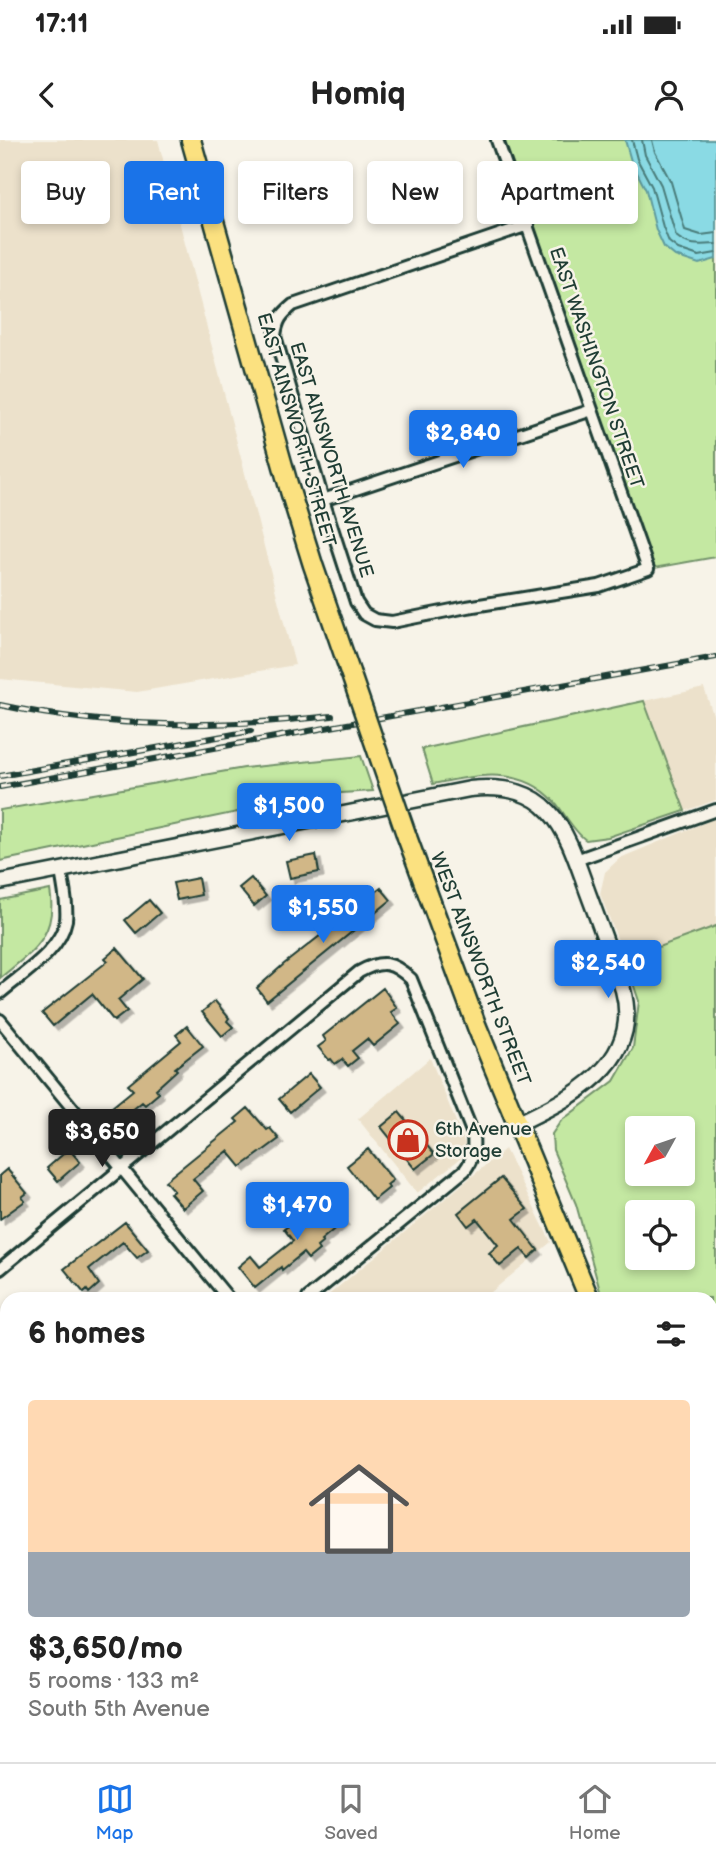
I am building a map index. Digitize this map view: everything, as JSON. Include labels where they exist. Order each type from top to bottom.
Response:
[{"type":"main road","name":"EAST AINSWORTH STREET","points":[[191,140],[290,491],[369,730]]},
{"type":"main road","name":"WEST AINSWORTH STREET","points":[[369,730],[445,945],[587,1292]]},
{"type":"street","name":"EAST WASHINGTON STREET","points":[[364,614],[375,620],[393,622],[599,586],[648,569],[498,140]]},
{"type":"street","name":"EAST AINSWORTH AVENUE","points":[[364,614],[356,602],[323,500],[275,336],[276,324],[281,315],[293,305],[527,225]]},
{"type":"street","points":[[323,500],[592,410]]},
{"type":"street","points":[[0,882],[485,788],[513,790],[529,796],[543,805],[555,818],[571,844],[626,1004],[625,1023],[614,1054],[600,1075],[583,1088],[517,1124]]},
{"type":"street","points":[[576,860],[716,810]]},
{"type":"street","points":[[0,993],[47,953],[60,935],[66,913],[61,870]]},
{"type":"street","points":[[0,1269],[359,972],[382,962],[399,968],[411,979],[473,1134],[474,1150],[465,1170],[315,1292]]},
{"type":"street","points":[[0,1020],[223,1292]]},
{"type":"shaded area","points":[[0,140],[158,140],[163,161],[124,161],[124,224],[180,224],[295,665],[137,692],[0,679]]},
{"type":"shaded area","points":[[704,688],[716,723],[716,800],[685,811],[644,701]]},
{"type":"shaded area","points":[[716,818],[716,926],[625,959],[600,894],[605,872],[620,858]]},
{"type":"shaded area","points":[[430,1058],[465,1144],[461,1158],[417,1193],[358,1119]]},
{"type":"shaded area","points":[[505,1149],[551,1242],[491,1292],[332,1292]]},
{"type":"green space","points":[[497,140],[716,140],[716,557],[648,569],[527,224],[638,224],[638,161],[504,161]]},
{"type":"green space","points":[[644,701],[685,811],[608,837],[586,840],[555,802],[528,782],[482,776],[433,784],[422,749]]},
{"type":"green space","points":[[361,756],[373,791],[325,794],[0,861],[0,810],[244,768]]},
{"type":"green space","points":[[50,890],[50,920],[46,931],[32,951],[0,978],[0,900]]},
{"type":"green space","points":[[716,926],[716,1292],[600,1292],[576,1204],[553,1150],[552,1134],[561,1121],[614,1081],[633,1048],[639,1001],[625,959]]},
{"type":"water","points":[[625,140],[716,140],[716,259],[699,264],[675,256],[664,247],[656,230],[646,190],[638,175],[638,161],[631,161]]},
{"type":"building","points":[[316,855],[319,872],[290,878],[286,861]]},
{"type":"building","points":[[198,878],[201,895],[177,900],[173,883]]},
{"type":"building","points":[[251,878],[266,896],[254,906],[239,888]]},
{"type":"building","points":[[381,888],[391,900],[267,1001],[257,988]]},
{"type":"building","points":[[149,900],[160,913],[136,933],[125,920]]},
{"type":"building","points":[[117,948],[143,979],[118,1000],[127,1011],[114,1021],[92,994],[53,1026],[42,1013],[108,961],[105,958]]},
{"type":"building","points":[[383,988],[397,1008],[391,1012],[400,1024],[373,1046],[367,1039],[352,1051],[358,1058],[348,1066],[342,1059],[335,1064],[329,1060],[318,1047],[326,1041],[323,1036]]},
{"type":"building","points":[[215,1001],[233,1027],[222,1036],[202,1012]]},
{"type":"building","points":[[187,1026],[203,1046],[175,1068],[177,1070],[156,1089],[159,1093],[145,1105],[142,1102],[120,1120],[111,1108],[133,1090],[128,1085],[181,1041],[176,1035]]},
{"type":"building","points":[[309,1074],[320,1087],[290,1112],[279,1099]]},
{"type":"building","points":[[248,1108],[267,1130],[270,1128],[279,1139],[241,1167],[228,1151],[193,1179],[203,1191],[183,1208],[170,1193],[174,1191],[165,1181],[238,1122],[235,1119]]},
{"type":"building","points":[[399,1112],[434,1154],[415,1169],[381,1127]]},
{"type":"building","points":[[69,1149],[80,1162],[58,1181],[47,1168]]},
{"type":"building","points":[[368,1149],[393,1180],[387,1185],[389,1188],[374,1200],[347,1166]]},
{"type":"building","points":[[7,1169],[27,1193],[22,1197],[25,1201],[0,1219],[0,1175]]},
{"type":"building","points":[[501,1178],[527,1209],[514,1219],[538,1250],[529,1258],[521,1249],[500,1266],[489,1253],[498,1245],[477,1219],[468,1226],[458,1213]]},
{"type":"building","points":[[322,1195],[344,1221],[321,1240],[323,1242],[317,1247],[319,1250],[308,1259],[303,1253],[255,1288],[238,1267],[251,1256],[260,1267],[293,1241],[284,1229],[293,1223],[296,1227],[313,1214],[309,1208]]},
{"type":"building","points":[[125,1222],[148,1250],[137,1258],[123,1242],[89,1269],[99,1284],[90,1292],[83,1292],[64,1269]]},
{"type":"railway","points":[[0,787],[716,657]]},
{"type":"railway","points":[[0,705],[83,719],[166,724],[248,723],[332,716]]},
{"type":"railway","points":[[0,776],[251,731]]},
{"type":"place","name":"6th Avenue Storage","points":[[408,1140]]}]
